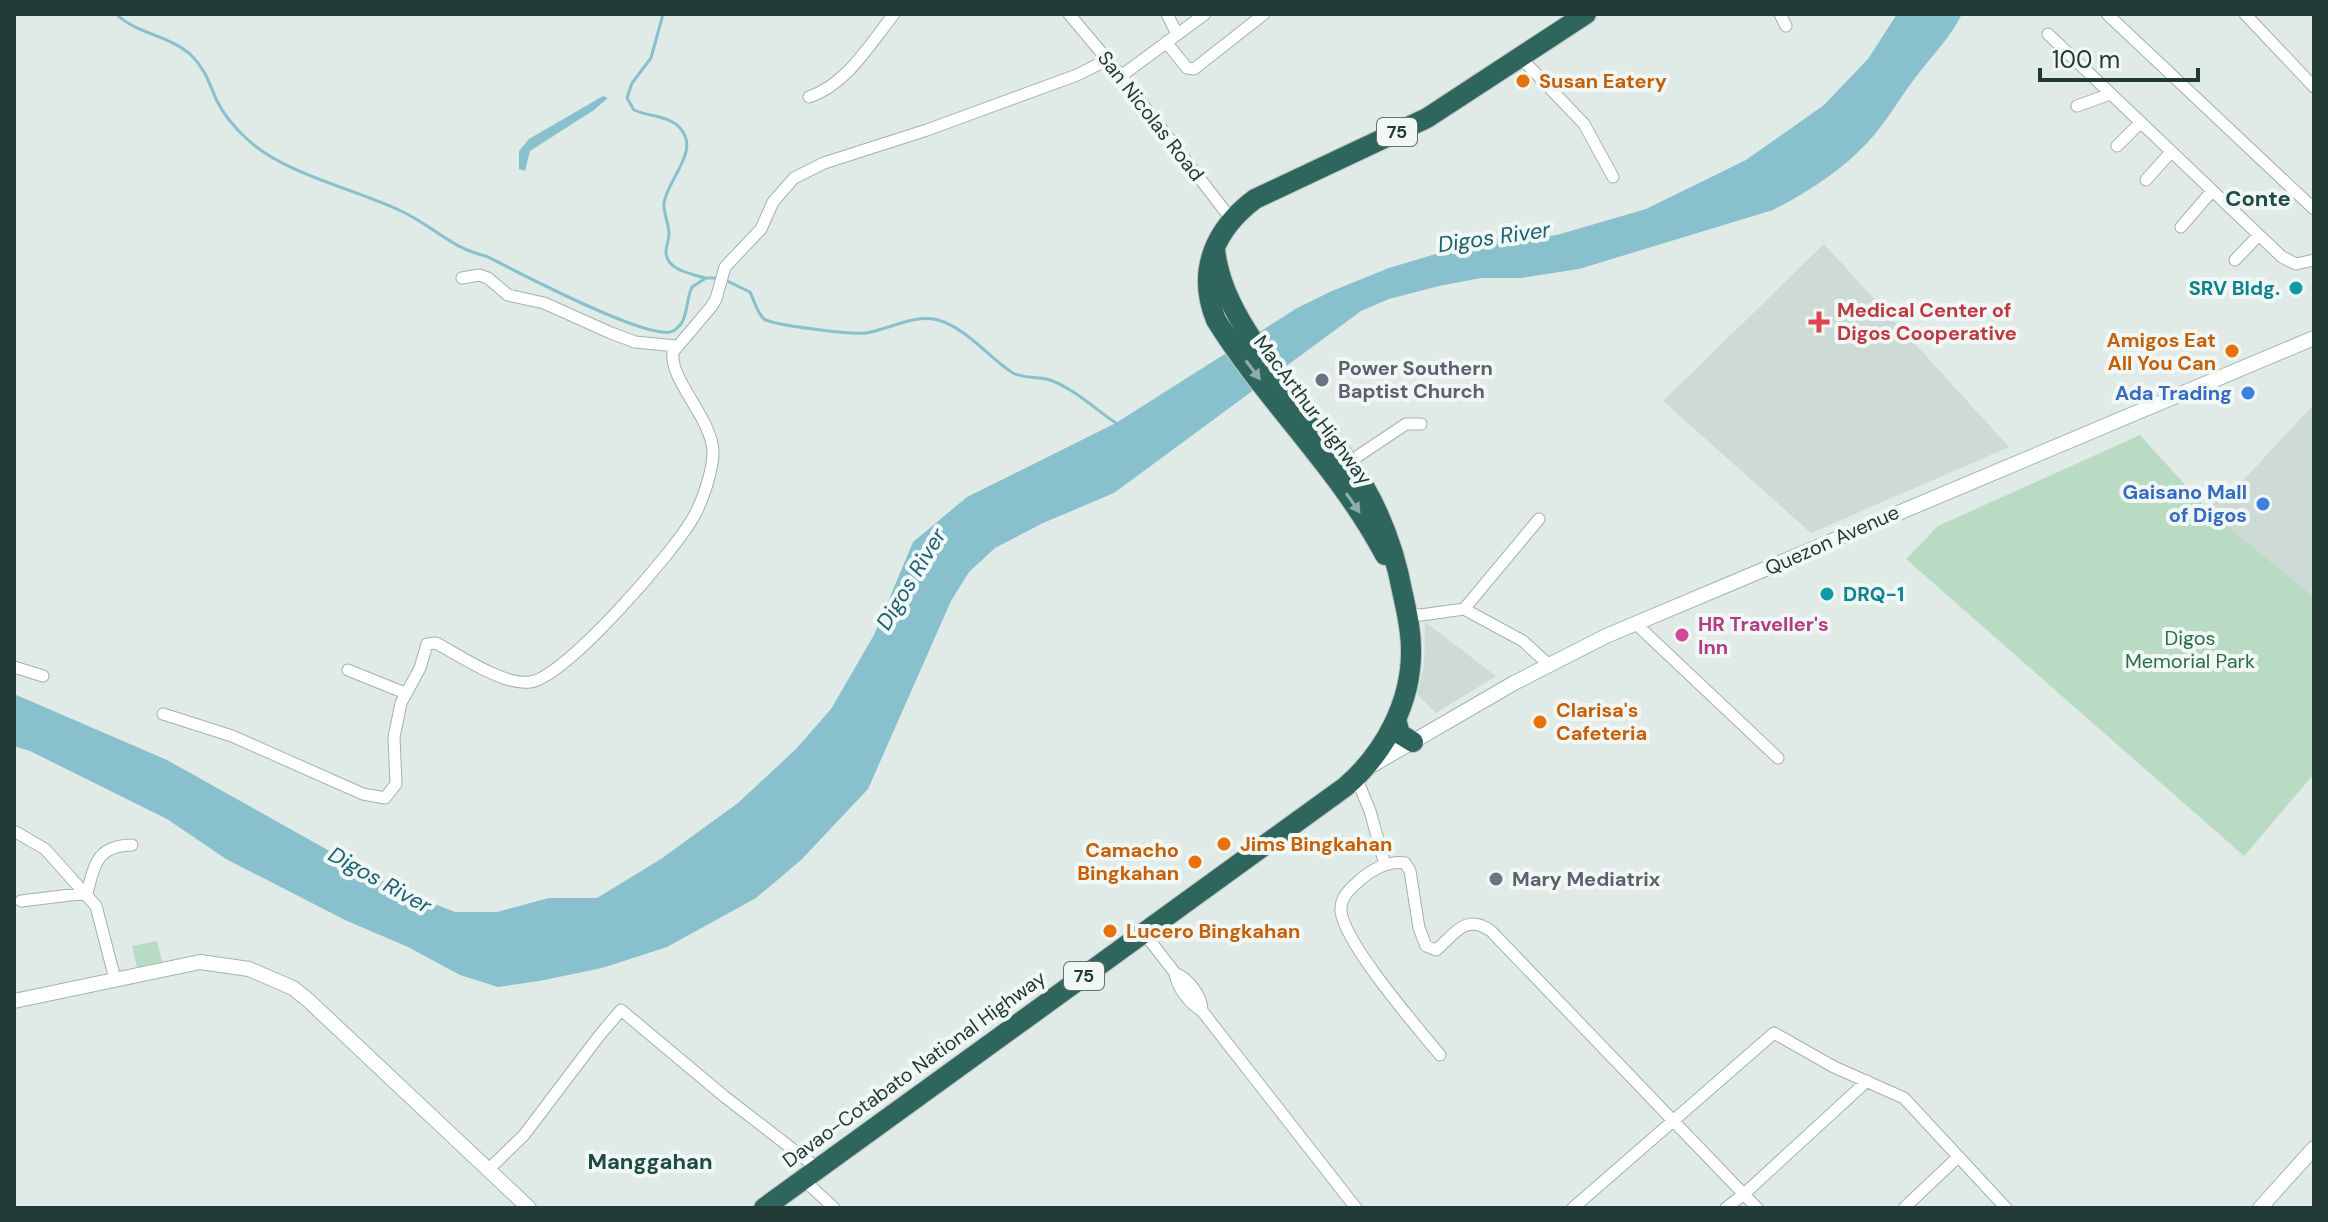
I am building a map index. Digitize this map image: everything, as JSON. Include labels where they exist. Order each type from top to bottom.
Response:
[{"type":"highway","name":"MacArthur Highway","points":[[1360,774],[1377,754],[1396,719],[1410,667],[1406,605],[1375,535],[1340,468],[1240,338],[1216,320],[1207,277],[1215,249],[1231,219],[1255,199],[1427,118],[1586,14]]},
{"type":"highway","points":[[1396,719],[1400,734],[1413,742]]},
{"type":"highway","name":"Davao-Cotabato National Highway","points":[[764,1208],[1360,774]]},
{"type":"main road","name":"Quezon Avenue","points":[[1360,774],[1549,665],[1636,624],[2314,338]]},
{"type":"main road","points":[[14,1001],[200,962],[249,969],[293,988],[529,1208]]},
{"type":"main road","points":[[2265,1206],[2313,1150]]},
{"type":"street","points":[[809,97],[836,83],[894,14]]},
{"type":"street","name":"San Nicolas Road","points":[[1069,14],[1231,219]]},
{"type":"street","points":[[1167,14],[1177,34]]},
{"type":"street","points":[[1121,76],[1205,14]]},
{"type":"street","points":[[1166,42],[1187,68],[1194,69],[1264,14]]},
{"type":"street","points":[[1780,14],[1786,26]]},
{"type":"street","points":[[2107,14],[2314,209]]},
{"type":"street","points":[[2245,14],[2314,87]]},
{"type":"street","points":[[2048,34],[2293,264],[2314,260]]},
{"type":"street","points":[[1521,58],[1584,124],[1613,177]]},
{"type":"street","points":[[163,714],[232,736],[363,794],[377,799],[385,798],[396,784],[394,737],[405,693],[420,668],[424,648],[430,642],[507,680],[516,683],[538,681],[595,635],[685,530],[700,501],[713,453],[707,427],[673,364],[673,352],[711,307],[725,267],[761,229],[773,202],[785,186],[803,172],[1077,75],[1107,60]]},
{"type":"street","points":[[2077,106],[2110,94]]},
{"type":"street","points":[[2117,146],[2140,123]]},
{"type":"street","points":[[2146,180],[2171,152]]},
{"type":"street","points":[[2181,227],[2212,191]]},
{"type":"street","points":[[2235,260],[2259,235]]},
{"type":"street","points":[[462,278],[479,275],[488,278],[508,295],[544,303],[635,342],[676,346]]},
{"type":"street","points":[[1340,468],[1406,424],[1421,424]]},
{"type":"street","points":[[1464,609],[1539,519]]},
{"type":"street","points":[[1406,605],[1421,615],[1464,609],[1523,641],[1549,665]]},
{"type":"street","points":[[1636,624],[1778,758]]},
{"type":"street","points":[[14,667],[43,676]]},
{"type":"street","points":[[348,670],[405,693]]},
{"type":"street","points":[[1360,774],[1385,865]]},
{"type":"street","points":[[14,831],[45,849],[96,906],[115,979]]},
{"type":"street","points":[[87,893],[101,856],[109,848],[132,845]]},
{"type":"street","points":[[1440,1055],[1382,984],[1346,926],[1341,912],[1342,901],[1348,891],[1366,874],[1385,865],[1401,862],[1408,866],[1419,928],[1426,946],[1436,950],[1469,923],[1484,927],[1757,1208]]},
{"type":"street","points":[[21,901],[87,893]]},
{"type":"street","points":[[1144,933],[1175,973],[1184,977],[1202,1001],[1202,1011],[1356,1208]]},
{"type":"street","points":[[488,1170],[524,1135],[621,1010],[725,1097],[810,1174],[834,1208]]},
{"type":"street","points":[[1573,1208],[1774,1033],[1834,1067],[1904,1098],[2006,1208]]},
{"type":"street","points":[[1726,1208],[1867,1081]]},
{"type":"street","points":[[1904,1208],[1958,1157]]},
{"type":"shaded area","name":"Medical Center of Digos Cooperative","points":[[1824,244],[2009,447],[1811,533],[1663,401]]},
{"type":"shaded area","name":"Gaisano Mall of Digos","points":[[2314,404],[2314,597],[2208,510],[2221,495],[2227,498]]},
{"type":"shaded area","points":[[1425,622],[1496,676],[1436,713],[1417,694],[1424,665]]},
{"type":"green space","name":"Digos Memorial Park","points":[[2140,435],[2208,510],[2314,597],[2314,774],[2244,856],[1906,559],[1938,526]]},
{"type":"green space","points":[[157,941],[162,962],[137,967],[132,946]]},
{"type":"water","name":"Digos River","points":[[1897,14],[1962,14],[1868,142],[1835,172],[1799,196],[1773,210],[1579,269],[1521,278],[1481,278],[1439,286],[1389,299],[1361,311],[1114,493],[1043,523],[995,548],[969,572],[951,601],[868,789],[801,860],[756,898],[667,947],[602,968],[498,987],[460,975],[408,947],[345,920],[226,859],[167,819],[14,746],[14,694],[167,760],[401,891],[455,912],[497,912],[549,898],[597,898],[661,859],[738,803],[796,749],[831,709],[874,635],[913,542],[967,497],[1116,423],[1297,308],[1332,291],[1389,268],[1486,239],[1525,240],[1557,235],[1646,209],[1746,160],[1824,105],[1868,59]]},
{"type":"water","points":[[603,96],[608,98],[594,110],[530,151],[525,171],[519,169],[519,151],[529,139]]},
{"type":"waterway","points":[[116,14],[133,26],[190,54],[203,70],[227,117],[262,151],[300,171],[401,211],[462,248],[486,256],[582,303],[638,326],[660,332],[673,331],[682,323],[692,287],[706,278],[715,278]]},
{"type":"waterway","points":[[663,14],[651,58],[632,83],[627,98],[634,110],[670,121],[680,128],[685,137],[685,155],[664,203],[669,234],[666,252],[675,267],[705,278]]},
{"type":"waterway","points":[[725,280],[750,292],[764,319],[781,324],[858,333],[920,319],[949,324],[1013,373],[1059,384],[1119,425]]},
{"type":"place","name":"Susan Eatery","points":[[1523,81]]},
{"type":"place","name":"SRV Bldg.","points":[[2296,288]]},
{"type":"place","name":"Medical Center of Digos Cooperative","points":[[1819,322]]},
{"type":"place","name":"Amigos Eat All You Can","points":[[2232,351]]},
{"type":"place","name":"Power Southern Baptist Church","points":[[1322,380]]},
{"type":"place","name":"Ada Trading","points":[[2248,393]]},
{"type":"place","name":"Gaisano Mall of Digos","points":[[2263,504]]},
{"type":"place","name":"DRQ-1","points":[[1827,594]]},
{"type":"place","name":"HR Traveller's Inn","points":[[1682,635]]},
{"type":"place","name":"Clarisa's Cafeteria","points":[[1540,722]]},
{"type":"place","name":"Jims Bingkahan","points":[[1224,844]]},
{"type":"place","name":"Camacho Bingkahan","points":[[1195,862]]},
{"type":"place","name":"Mary Mediatrix","points":[[1496,879]]},
{"type":"place","name":"Lucero Bingkahan","points":[[1110,931]]},
{"type":"district","name":"Conte","points":[[2258,198]]},
{"type":"district","name":"Manggahan","points":[[650,1161]]}]
